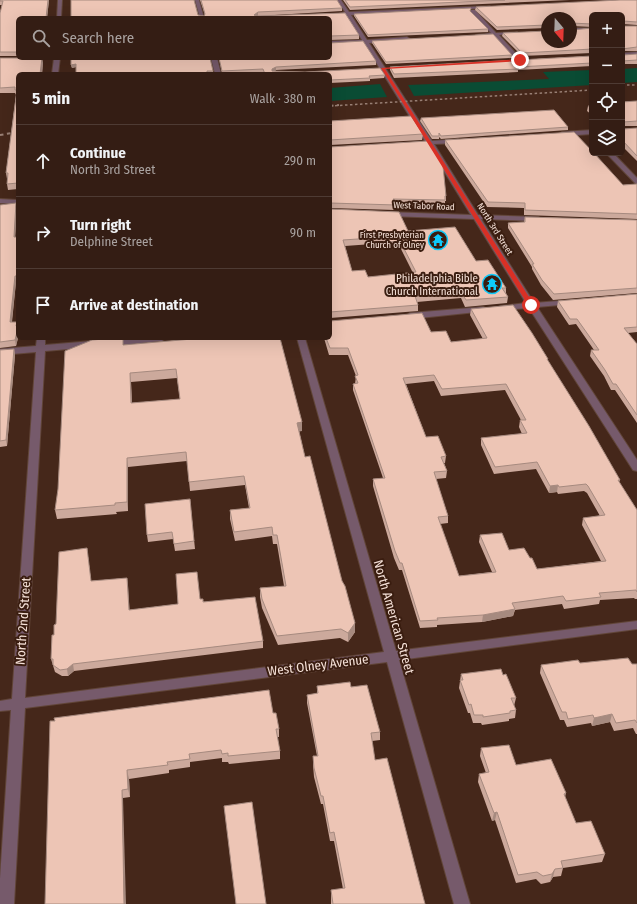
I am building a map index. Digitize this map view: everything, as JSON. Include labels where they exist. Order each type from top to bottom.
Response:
[{"type":"street","points":[[59,16],[60,0]]},
{"type":"street","points":[[197,0],[201,16]]},
{"type":"street","name":"North 3rd Street","points":[[338,0],[366,41],[430,142],[475,217],[531,305],[637,468]]},
{"type":"street","points":[[332,14],[493,7]]},
{"type":"street","points":[[473,11],[520,60]]},
{"type":"street","points":[[577,30],[589,29]]},
{"type":"street","points":[[472,35],[524,33]]},
{"type":"street","points":[[332,43],[411,39]]},
{"type":"street","points":[[625,55],[637,54]]},
{"type":"street","points":[[55,72],[57,60]]},
{"type":"street","points":[[214,60],[218,72]]},
{"type":"street","points":[[512,61],[527,60]]},
{"type":"street","points":[[375,68],[391,68]]},
{"type":"street","points":[[552,135],[589,133]]},
{"type":"street","points":[[414,144],[468,140]]},
{"type":"street","points":[[612,156],[637,182]]},
{"type":"street","points":[[0,201],[16,202]]},
{"type":"street","name":"West Tabor Road","points":[[384,214],[544,219]]},
{"type":"street","points":[[400,317],[576,301]]},
{"type":"street","points":[[0,352],[40,343],[113,340]]},
{"type":"street","name":"North American Street","points":[[302,340],[462,904]]},
{"type":"street","name":"North 2nd Street","points":[[6,904],[40,343]]},
{"type":"street","name":"West Olney Avenue","points":[[0,706],[391,655],[637,625]]},
{"type":"green space","points":[[637,68],[637,82],[625,83],[625,69]]},
{"type":"green space","points":[[589,70],[589,85],[414,96],[408,85],[549,79],[543,72]]},
{"type":"green space","points":[[380,84],[387,97],[332,101],[332,88]]},
{"type":"building","points":[[48,0],[46,16],[16,16],[16,52],[0,52],[0,13],[3,1],[0,1]]},
{"type":"building","points":[[71,0],[194,0],[198,15],[204,16],[71,16]]},
{"type":"building","points":[[201,0],[337,0],[342,8],[258,12],[254,15],[256,16],[204,16],[205,14]]},
{"type":"building","points":[[345,0],[505,0],[350,7]]},
{"type":"building","points":[[637,0],[637,22],[625,21],[625,12],[589,12],[589,24],[577,23],[577,12],[541,12],[541,25],[497,27],[476,7]]},
{"type":"building","points":[[471,8],[470,11],[488,29],[368,35],[354,14]]},
{"type":"building","points":[[345,13],[359,35],[332,36],[332,16],[256,16]]},
{"type":"building","points":[[625,26],[637,26],[637,47],[625,49]]},
{"type":"building","points":[[589,28],[589,49],[522,53],[503,33],[541,31],[541,48],[577,48],[577,29]]},
{"type":"building","points":[[493,34],[512,55],[386,62],[372,41]]},
{"type":"building","points":[[363,41],[376,61],[276,67],[272,69],[272,71],[305,72],[264,72],[263,69],[222,71],[219,60],[332,60],[332,43]]},
{"type":"building","points":[[637,54],[637,60],[625,61],[625,55]]},
{"type":"building","points":[[589,56],[589,63],[517,67],[519,69],[394,74],[390,67]]},
{"type":"building","points":[[0,58],[16,58],[16,60],[42,60],[40,72],[16,72],[16,90],[15,87],[0,88]]},
{"type":"building","points":[[71,60],[210,60],[213,71],[76,72],[76,64],[71,65]]},
{"type":"building","points":[[380,68],[385,75],[369,76],[370,78],[332,80],[332,72],[305,72]]},
{"type":"building","points":[[16,98],[16,183],[7,184],[8,173],[6,173]]},
{"type":"building","points":[[637,101],[637,121],[625,122],[625,102]]},
{"type":"building","points":[[554,110],[568,127],[441,136],[439,133],[439,136],[432,136],[421,118]]},
{"type":"building","points":[[411,116],[423,134],[332,140],[332,121]]},
{"type":"building","points":[[637,128],[637,156],[625,143],[625,129]]},
{"type":"building","points":[[574,132],[589,148],[589,156],[597,156],[623,185],[637,184],[637,214],[525,210],[525,203],[488,202],[445,140]]},
{"type":"building","points":[[428,141],[443,166],[446,196],[445,200],[393,199],[396,205],[332,203],[332,147]]},
{"type":"building","points":[[16,203],[14,237],[16,237],[16,276],[10,322],[16,322],[16,336],[15,340],[0,342],[0,205]]},
{"type":"building","points":[[332,209],[399,212],[408,231],[455,227],[476,261],[488,260],[506,288],[502,288],[508,297],[466,300],[461,292],[415,296],[418,305],[332,312]],"holes":[[[387,237],[389,242],[400,241],[416,272],[368,277],[365,270],[352,271],[343,240]]]},
{"type":"building","points":[[525,217],[637,220],[637,288],[554,294],[542,280],[532,264],[534,264],[508,223],[525,222]]},
{"type":"building","points":[[637,294],[637,327],[624,328],[637,344],[637,415],[616,384],[613,384],[591,350],[599,350],[577,319],[570,319],[558,301]]},
{"type":"building","points":[[513,305],[589,426],[620,480],[618,480],[637,510],[637,592],[636,590],[599,593],[601,597],[566,601],[563,596],[512,603],[515,609],[483,615],[437,618],[438,620],[420,621],[402,563],[400,563],[395,551],[373,479],[385,478],[353,384],[358,383],[355,376],[358,375],[348,348],[330,348],[327,340],[332,340],[332,321],[422,313],[431,332],[446,331],[451,342],[487,338],[471,309]],"holes":[[[434,375],[442,389],[506,384],[526,420],[520,420],[527,433],[481,438],[495,467],[537,462],[550,486],[558,485],[559,487],[586,484],[605,515],[583,518],[606,561],[537,569],[532,558],[530,558],[524,548],[509,550],[502,533],[480,535],[496,572],[459,576],[438,517],[448,516],[434,472],[447,471],[441,457],[446,456],[438,436],[426,437],[403,378]]]},
{"type":"building","points":[[92,340],[123,340],[123,345],[181,340],[281,340],[302,422],[297,423],[305,457],[310,456],[342,581],[345,586],[355,623],[348,633],[341,629],[277,636],[262,599],[260,588],[286,586],[277,535],[273,535],[272,527],[234,532],[230,510],[250,508],[244,476],[189,482],[186,452],[127,458],[127,502],[115,503],[115,505],[55,510],[58,489],[65,351]],"holes":[[[176,369],[180,399],[131,403],[130,373]]]},
{"type":"building","points":[[14,349],[6,440],[0,441],[0,350]]},
{"type":"building","points":[[190,499],[194,541],[174,544],[172,532],[147,535],[145,504]]},
{"type":"building","points":[[87,548],[91,581],[127,578],[129,610],[178,604],[176,574],[197,572],[200,599],[203,599],[203,602],[255,597],[263,641],[73,664],[67,669],[60,670],[53,665],[53,659],[51,659],[52,635],[54,635],[54,625],[56,624],[59,552]]},
{"type":"building","points":[[628,658],[632,664],[637,664],[637,723],[635,720],[616,723],[612,714],[594,718],[593,715],[568,719],[566,712],[562,712],[541,665],[578,660],[580,663]]},
{"type":"building","points":[[501,669],[503,675],[506,674],[516,698],[511,698],[516,710],[510,711],[510,713],[483,717],[483,715],[474,715],[471,704],[469,705],[460,680],[463,680],[461,674]]},
{"type":"building","points":[[350,682],[351,687],[367,685],[380,732],[371,733],[375,760],[387,758],[425,904],[333,904],[331,890],[345,888],[334,832],[330,833],[323,796],[321,796],[314,768],[313,756],[318,756],[307,695],[318,693],[317,686]]},
{"type":"building","points":[[269,690],[273,713],[276,713],[279,729],[276,729],[280,751],[228,756],[228,753],[222,754],[221,750],[189,754],[190,759],[167,762],[168,765],[127,770],[128,789],[122,790],[124,904],[45,904],[50,721],[55,721],[54,718]]},
{"type":"building","points":[[509,745],[516,765],[551,759],[566,793],[564,794],[576,823],[591,821],[605,854],[561,861],[563,868],[555,869],[552,874],[543,876],[537,872],[518,875],[497,812],[494,813],[479,774],[489,772],[481,748]]},
{"type":"building","points":[[252,802],[266,904],[236,904],[224,806]]},
{"type":"railway","points":[[625,85],[637,85]]},
{"type":"railway","points":[[332,106],[589,90]]},
{"type":"railway","points":[[332,106],[339,105]]},
{"type":"railway","points":[[0,135],[16,132]]},
{"type":"place","name":"First Presbyterian Church of Olney","points":[[438,240]]},
{"type":"place","name":"Philadelphia Bible Church International","points":[[492,284]]},
{"type":"route","points":[[520,60],[383,68],[531,305]]}]
